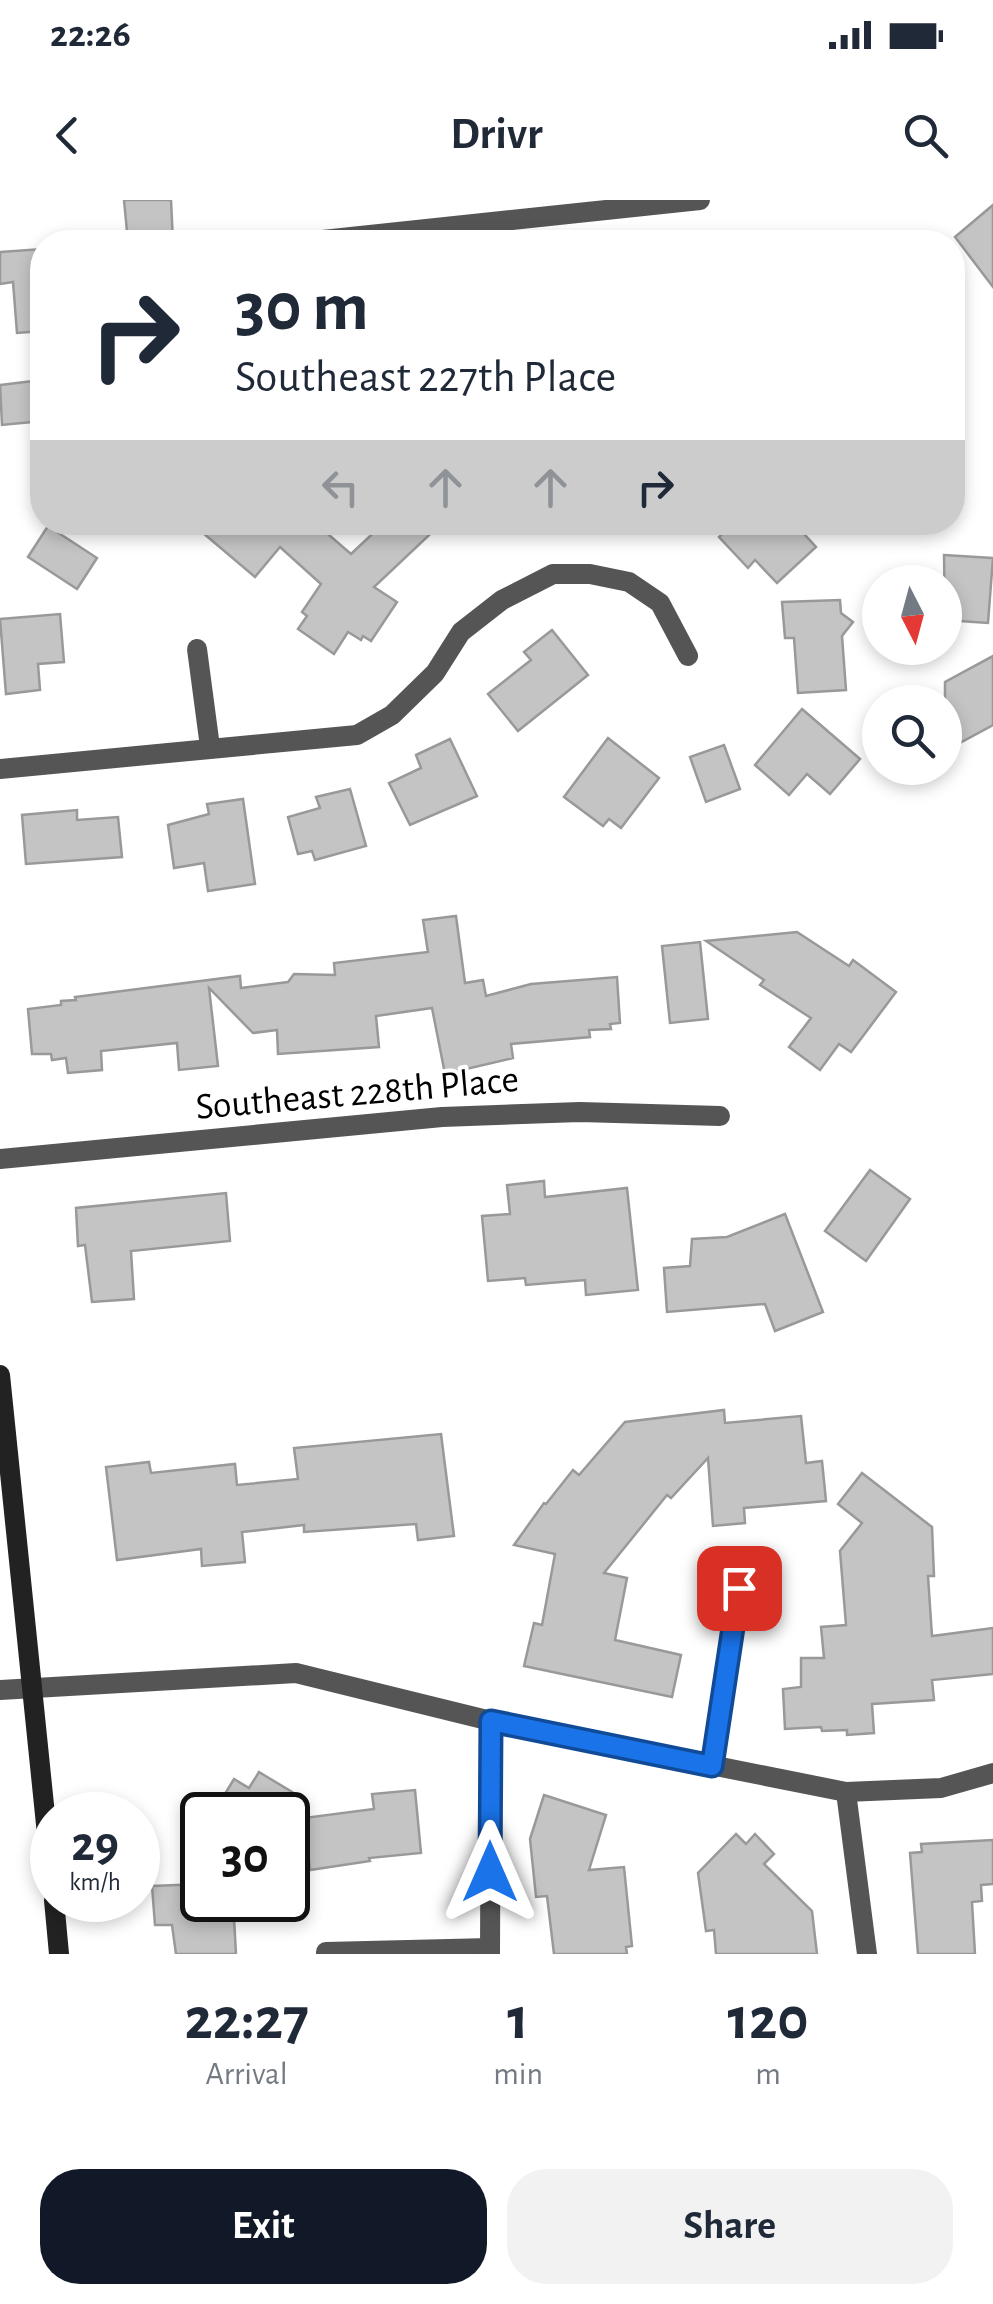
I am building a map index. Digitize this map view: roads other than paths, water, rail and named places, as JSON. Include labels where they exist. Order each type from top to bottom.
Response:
[{"type":"main road","points":[[0,1375],[44,1792]]},
{"type":"main road","points":[[56,1922],[59,1954]]},
{"type":"street","points":[[417,230],[700,200]]},
{"type":"street","points":[[0,769],[358,734],[392,715],[435,672],[461,632],[502,600],[553,574],[590,574],[629,582],[660,603],[688,656]]},
{"type":"street","points":[[197,649],[210,747]]},
{"type":"street","name":"Southeast 228th Place","points":[[0,1158],[442,1117],[580,1112],[720,1116]]},
{"type":"street","points":[[712,1766],[739,1588]]},
{"type":"street","points":[[0,1690],[296,1673],[491,1721],[846,1792],[942,1788],[993,1773]]},
{"type":"street","points":[[326,1952],[490,1951],[491,1721]]},
{"type":"street","points":[[846,1792],[867,1954]]}]
